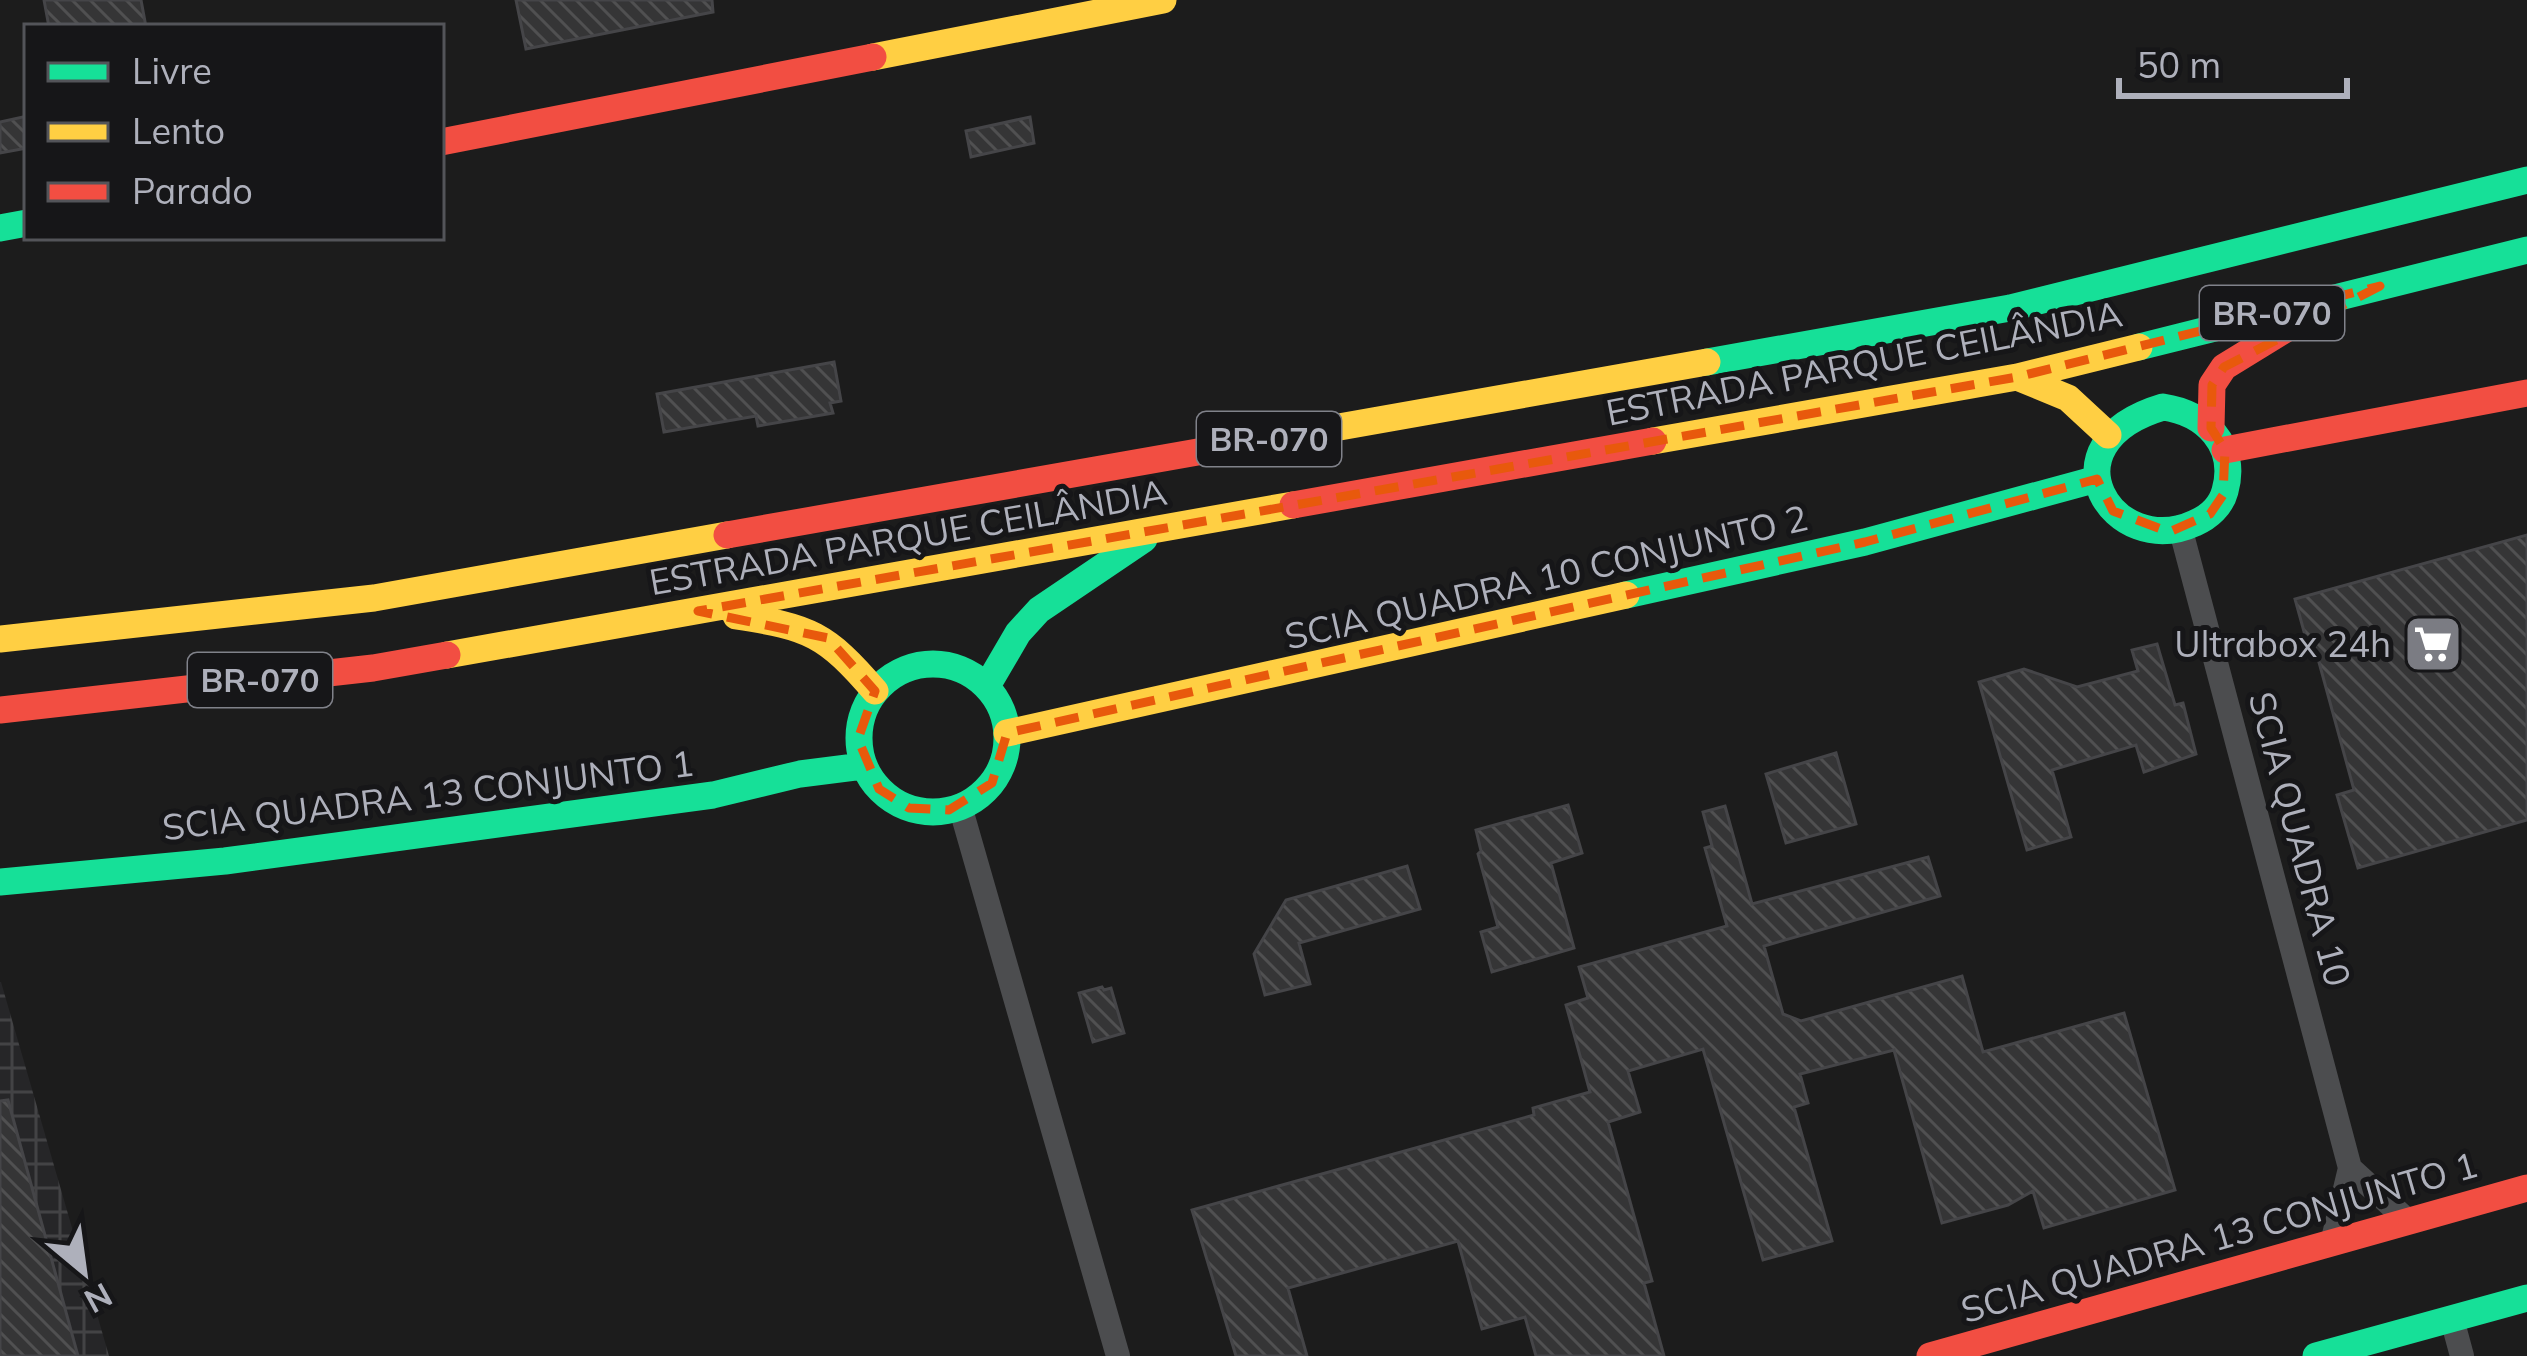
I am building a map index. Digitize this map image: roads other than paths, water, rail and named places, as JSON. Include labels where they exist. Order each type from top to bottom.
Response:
[{"type":"main road","points":[[444,141],[1163,0]]},
{"type":"main road","name":"ESTRADA PARQUE CEILÂNDIA","points":[[0,639],[374,598],[2010,308],[2527,180]]},
{"type":"main road","name":"ESTRADA PARQUE CEILÂNDIA","points":[[0,710],[373,668],[2017,376],[2527,250]]},
{"type":"main road","points":[[2218,438],[2194,412],[2163,407],[2133,415],[2108,435],[2097,454],[2103,500],[2124,518],[2169,532],[2210,514],[2223,495],[2227,471],[2212,385],[2224,367],[2291,324],[2380,286]]},
{"type":"main road","points":[[2017,376],[2085,406],[2108,435]]},
{"type":"main road","points":[[2218,438],[2527,393]]},
{"type":"main road","name":"SCIA QUADRA 10 CONJUNTO 2","points":[[1007,733],[1865,542],[2097,478]]},
{"type":"main road","points":[[987,686],[1018,633],[1039,610],[1159,529]]},
{"type":"main road","points":[[698,611],[798,626],[828,638],[874,691]]},
{"type":"main road","points":[[930,663],[961,668],[987,686],[1001,706],[1007,733],[1004,759],[992,783],[960,806],[929,812],[909,808],[878,789],[863,766],[858,739],[863,711],[874,691],[899,671],[930,663]]},
{"type":"main road","name":"SCIA QUADRA 13 CONJUNTO 1","points":[[0,882],[225,861],[644,805],[863,766]]},
{"type":"main road","name":"SCIA QUADRA 13 CONJUNTO 1","points":[[1930,1356],[2527,1188]]},
{"type":"main road","points":[[2316,1356],[2363,1350],[2527,1298]]},
{"type":"street","name":"SCIA QUADRA 10","points":[[2180,527],[2350,1168],[2332,1243]]},
{"type":"street","points":[[960,806],[1118,1356]]},
{"type":"street","points":[[2350,1168],[2408,1222]]},
{"type":"street","points":[[2452,1319],[2462,1356]]},
{"type":"place","name":"Ultrabox 24h","points":[[2433,644]]}]
